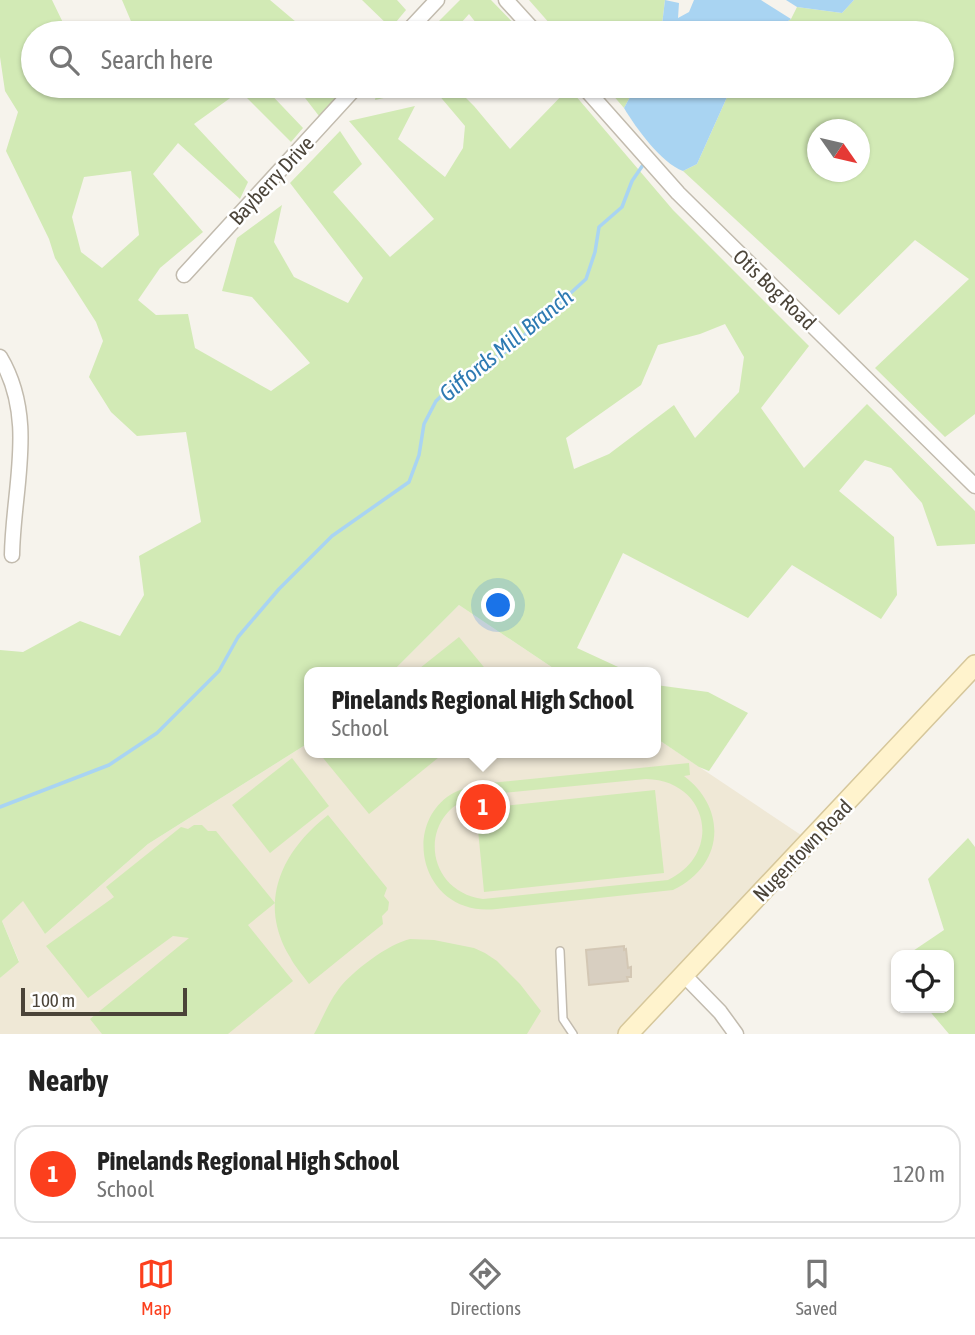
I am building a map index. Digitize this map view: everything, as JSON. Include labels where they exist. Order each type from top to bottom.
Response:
[{"type":"street","points":[[417,21],[437,0]]},
{"type":"street","points":[[506,0],[525,21]]},
{"type":"street","name":"Bayberry Drive","points":[[184,275],[347,98]]},
{"type":"street","name":"Otis Bog Road","points":[[594,98],[678,193],[975,486]]},
{"type":"street","points":[[0,357],[12,378],[22,436],[12,555]]},
{"type":"street","name":"Nugentown Road","points":[[628,1034],[975,665]]},
{"type":"street","points":[[684,975],[720,1012],[736,1034]]},
{"type":"lane","points":[[560,951],[563,1019],[573,1034]]},
{"type":"shaded area","points":[[459,605],[552,667],[397,667]]},
{"type":"shaded area","points":[[661,741],[810,841],[628,1034],[0,1034],[0,978],[19,961],[2,921],[23,900],[45,934],[148,844],[304,746],[304,758],[661,758]]},
{"type":"green space","points":[[0,0],[52,0],[62,21],[21,21],[21,98],[230,98],[194,124],[248,182],[240,199],[178,143],[153,174],[203,232],[160,268],[138,300],[156,315],[188,314],[195,348],[271,391],[310,363],[252,297],[222,291],[237,238],[282,205],[274,242],[294,277],[348,303],[363,278],[290,183],[340,131],[362,164],[333,192],[390,257],[434,219],[349,121],[415,106],[398,139],[445,177],[463,148],[465,126],[441,98],[466,98],[510,149],[559,98],[578,98],[673,210],[809,346],[761,408],[804,468],[867,404],[975,511],[975,544],[937,546],[922,503],[891,468],[865,460],[839,491],[894,537],[897,595],[881,619],[792,565],[748,618],[623,553],[577,648],[618,667],[552,667],[459,605],[397,667],[304,667],[304,746],[148,844],[45,934],[23,901],[2,921],[19,962],[0,978],[0,650],[23,652],[80,621],[120,636],[144,595],[139,556],[201,522],[186,432],[137,436],[111,412],[89,377],[103,341],[96,322],[55,258],[49,239],[6,151],[18,112],[5,91],[0,57]],"holes":[[[131,171],[139,235],[102,268],[81,252],[72,217],[84,177]],[[725,324],[744,357],[739,392],[695,438],[674,405],[609,454],[574,469],[566,438],[641,385],[658,345]]]},
{"type":"green space","points":[[122,0],[270,0],[295,21],[131,21]]},
{"type":"green space","points":[[362,0],[397,0],[406,10],[397,21],[384,21]]},
{"type":"green space","points":[[460,0],[491,0],[511,21],[475,21],[469,14],[463,21],[439,21]]},
{"type":"green space","points":[[529,0],[665,0],[662,21],[547,21]]},
{"type":"green space","points":[[854,0],[975,0],[975,414],[945,437],[875,368],[969,279],[915,240],[839,315],[683,171],[697,164],[727,98],[954,98],[954,21],[788,21],[797,7],[842,13]]},
{"type":"green space","points":[[247,98],[274,98],[303,128],[291,142]]},
{"type":"green space","points":[[305,98],[335,98],[319,116]]},
{"type":"green space","points":[[615,98],[629,98],[624,108]]},
{"type":"green space","points":[[459,637],[484,667],[421,667]]},
{"type":"green space","points":[[661,686],[708,692],[748,713],[709,771],[661,741]]},
{"type":"green space","points":[[292,758],[329,806],[270,853],[232,805]]},
{"type":"green space","points":[[323,758],[438,758],[369,814]]},
{"type":"green space","points":[[689,763],[690,775],[684,776],[698,789],[708,804],[713,820],[714,836],[710,852],[702,867],[690,880],[673,890],[497,909],[465,906],[449,898],[437,886],[424,855],[424,838],[428,822],[437,807],[453,793],[480,784]],"holes":[[[646,779],[667,783],[683,791],[695,804],[701,820],[702,836],[697,853],[686,868],[668,880],[483,899],[462,892],[447,880],[438,865],[435,848],[437,830],[446,815],[460,802],[481,795]]]},
{"type":"green space","points":[[655,790],[664,873],[484,892],[476,809]]},
{"type":"green space","points":[[328,815],[387,888],[384,896],[389,902],[388,910],[382,916],[383,924],[309,984],[292,961],[280,937],[275,897],[287,861],[312,829]]},
{"type":"green space","points":[[194,825],[202,825],[208,831],[216,831],[275,903],[248,925],[293,981],[228,1034],[102,1034],[90,1019],[189,938],[173,936],[88,998],[46,946],[114,897],[106,887],[181,827],[188,829]]},
{"type":"green space","points":[[968,838],[975,847],[975,1034],[949,1034],[931,1013],[954,1013],[954,950],[914,950],[944,930],[928,879]]},
{"type":"green space","points":[[410,939],[434,940],[474,948],[497,961],[541,1011],[527,1034],[314,1034],[334,995],[352,975],[381,953]]},
{"type":"water","points":[[665,0],[679,3],[678,18],[689,12],[694,0],[761,0],[791,19],[788,21],[662,21]]},
{"type":"water","points":[[786,0],[854,0],[842,13],[797,7]]},
{"type":"water","points":[[629,98],[727,98],[697,164],[683,171],[658,153],[624,108]]},
{"type":"building","points":[[624,946],[628,968],[631,967],[628,981],[589,985],[586,950]]},
{"type":"waterway","name":"Giffords Mill Branch","points":[[0,807],[109,765],[157,733],[219,671],[238,637],[279,589],[332,536],[409,482],[419,455],[424,424],[436,401],[465,374],[507,351],[586,279],[595,252],[599,227],[622,207],[632,181],[645,162]]},
{"type":"place","name":"Pinelands Regional High School","points":[[483,807]]}]
